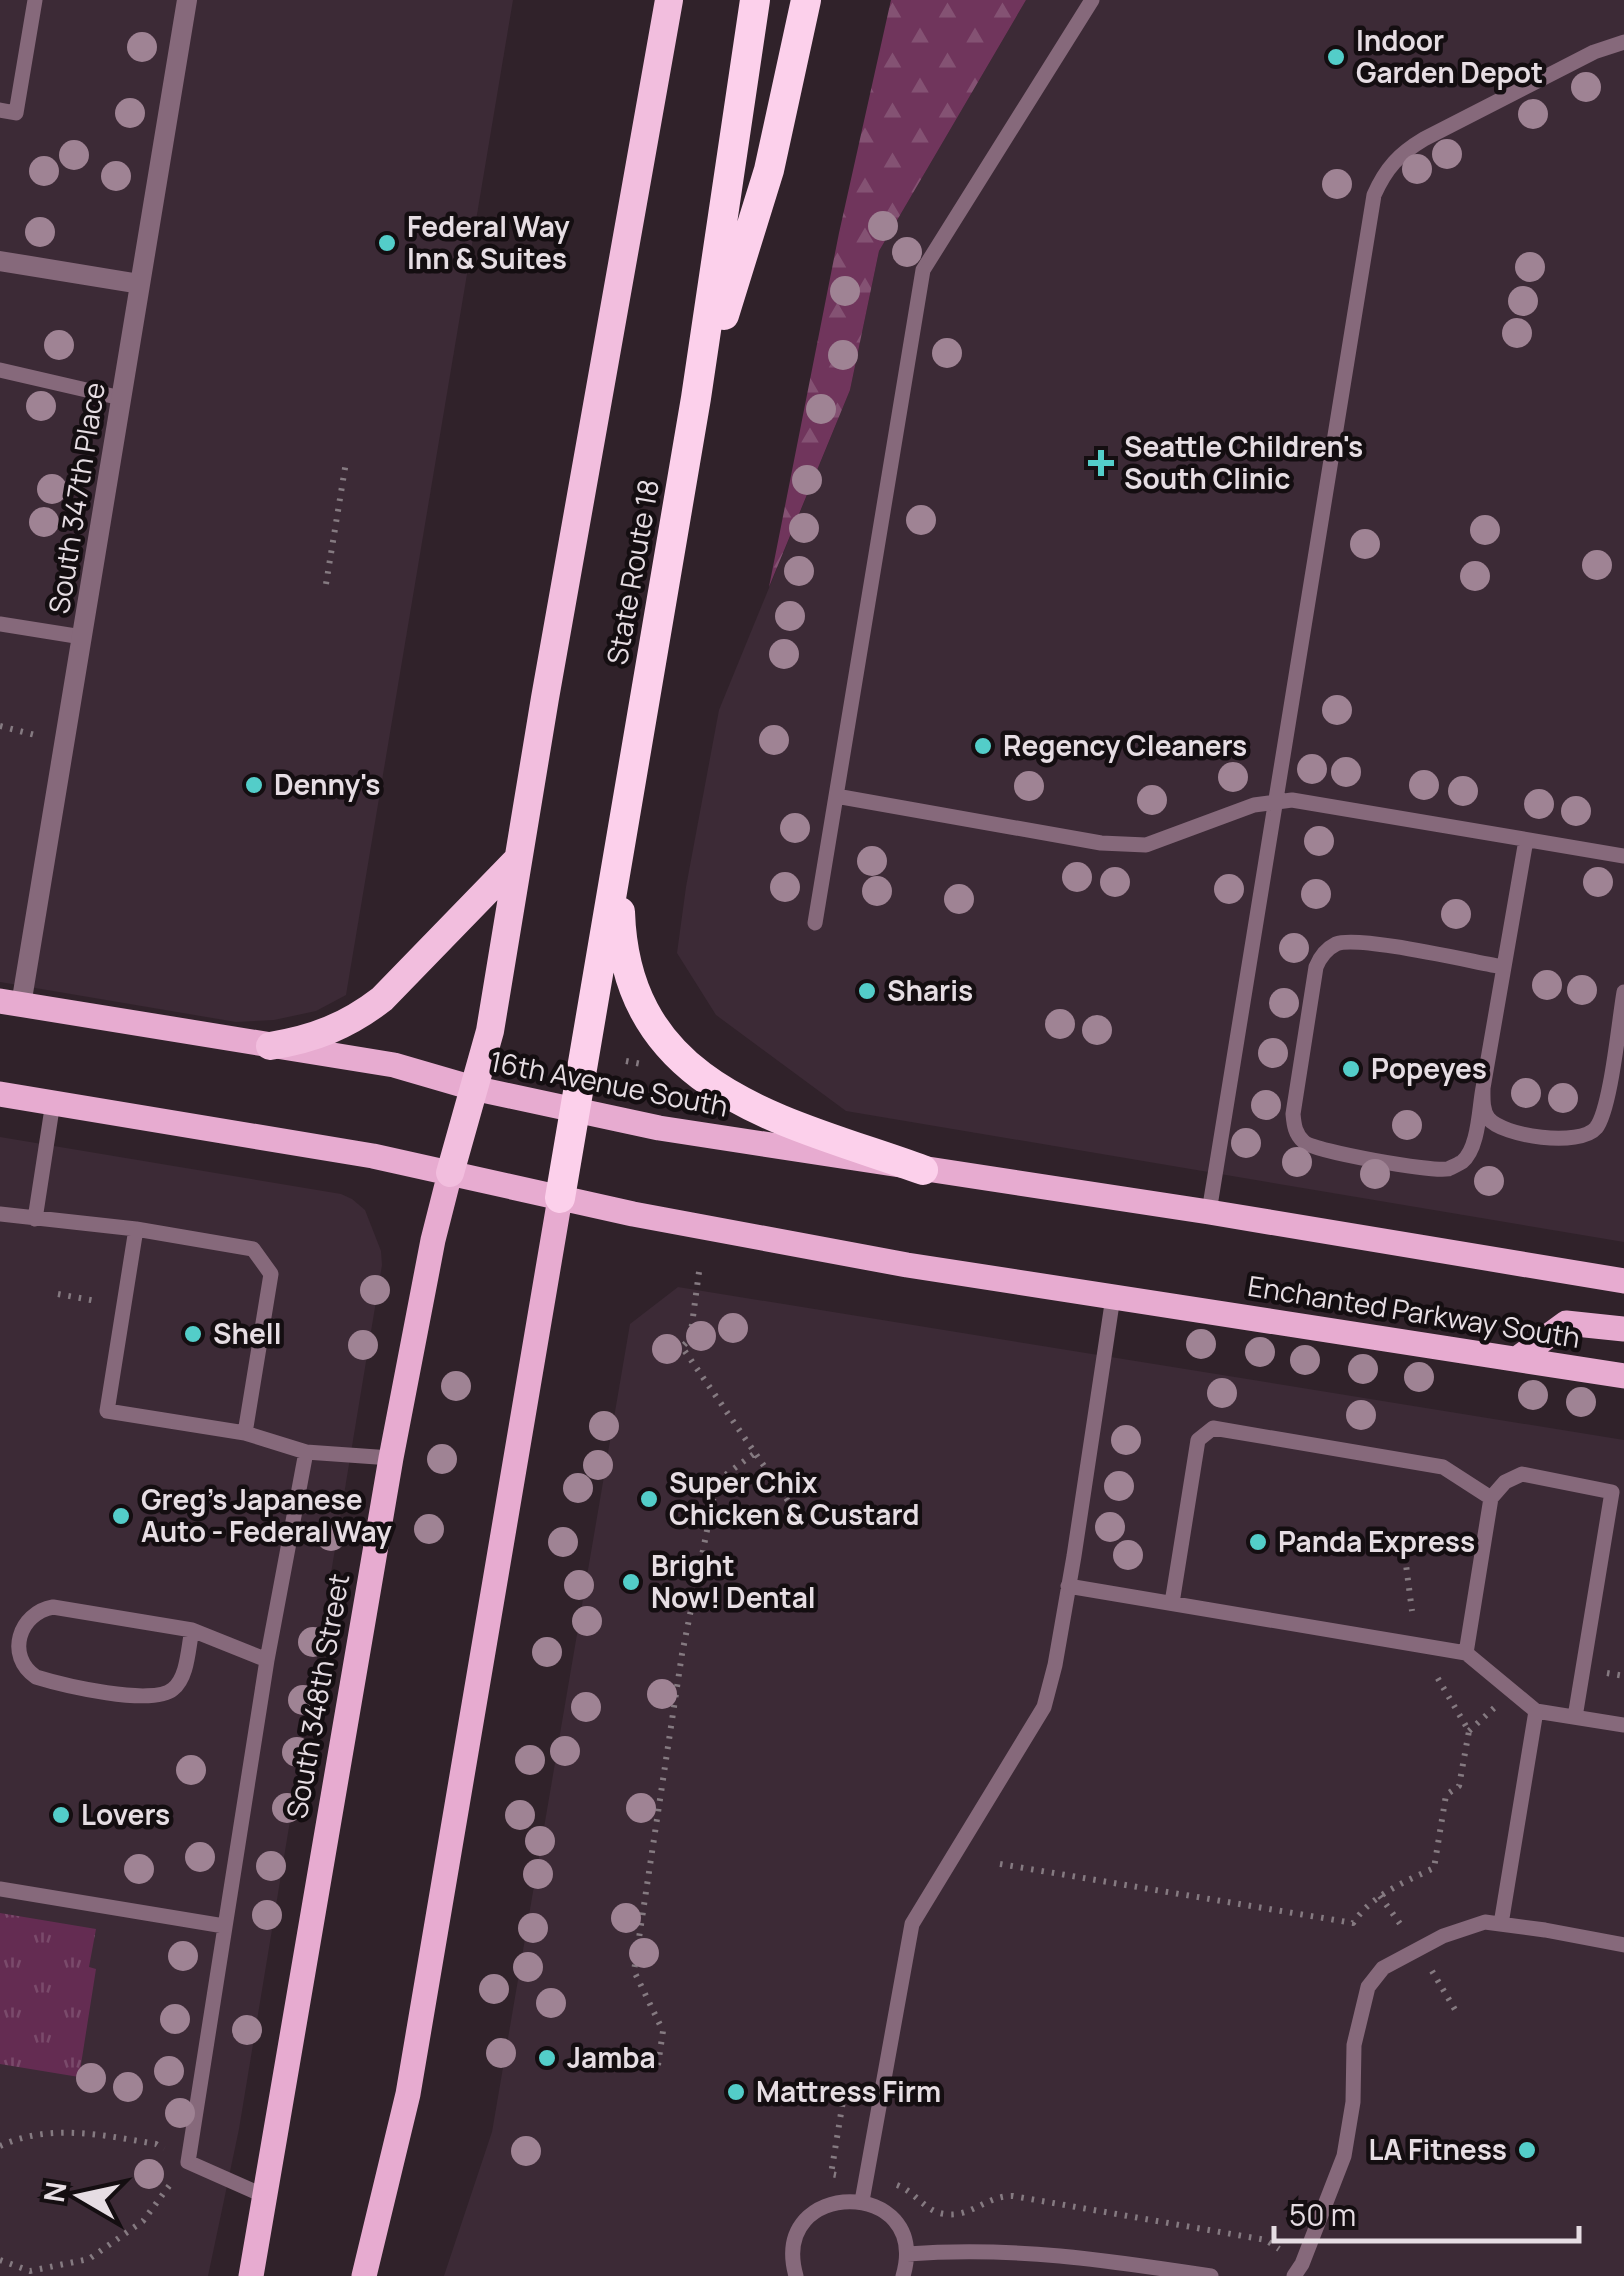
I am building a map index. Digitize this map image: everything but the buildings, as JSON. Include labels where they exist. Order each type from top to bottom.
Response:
[{"type":"highway","points":[[472,1088],[490,1031],[670,0]]},
{"type":"highway","name":"State Route 18","points":[[560,1198],[696,398],[755,0]]},
{"type":"highway","points":[[696,398],[769,170],[806,0]]},
{"type":"highway","points":[[619,846],[625,960],[633,989],[652,1028],[674,1055],[724,1092],[761,1110],[922,1170]]},
{"type":"highway","points":[[270,1046],[308,1040],[358,1017],[382,999],[518,859]]},
{"type":"highway","name":"South 348th Street","points":[[450,1173],[472,1088]]},
{"type":"main road","name":"16th Avenue South","points":[[11,1003],[394,1066],[574,1112],[922,1170],[1209,1212]]},
{"type":"main road","points":[[0,1094],[356,1153],[560,1198],[907,1265],[1112,1297]]},
{"type":"main road","name":"South 348th Street","points":[[252,2276],[391,1458],[433,1240],[450,1173]]},
{"type":"main road","points":[[364,2276],[408,2094],[560,1198]]},
{"type":"main road","points":[[1209,1212],[1624,1281]]},
{"type":"main road","name":"Enchanted Parkway South","points":[[1112,1297],[1624,1376]]},
{"type":"main road","points":[[1518,1358],[1566,1324],[1624,1329]]},
{"type":"street","name":"South 347th Place","points":[[11,1003],[82,637],[188,0]]},
{"type":"street","points":[[0,261],[140,284]]},
{"type":"lane","points":[[0,110],[16,113],[35,0]]},
{"type":"lane","points":[[815,923],[924,270],[1092,0]]},
{"type":"lane","points":[[1209,1212],[1374,196],[1383,174],[1398,154],[1594,52],[1624,42]]},
{"type":"lane","points":[[5,371],[121,398]]},
{"type":"lane","points":[[0,624],[82,637]]},
{"type":"lane","points":[[836,796],[1101,843],[1146,845],[1277,800],[1624,856]]},
{"type":"lane","points":[[1504,967],[1358,942],[1332,945],[1316,968],[1293,1114],[1295,1130],[1302,1140],[1326,1151],[1431,1169],[1450,1168],[1463,1162],[1471,1150],[1483,1088],[1504,967],[1526,840]]},
{"type":"lane","points":[[1483,1088],[1483,1108],[1488,1117],[1507,1130],[1572,1140],[1586,1136],[1598,1126],[1605,1106],[1624,992]]},
{"type":"lane","points":[[36,1220],[54,1102]]},
{"type":"lane","points":[[0,1214],[136,1229],[253,1249],[270,1274],[245,1434]]},
{"type":"lane","points":[[136,1229],[107,1411],[245,1434],[306,1452],[391,1458]]},
{"type":"lane","points":[[862,2201],[912,1924],[1044,1707],[1055,1665],[1112,1297]]},
{"type":"lane","points":[[1172,1603],[1198,1440],[1213,1428],[1444,1467],[1491,1498]]},
{"type":"lane","points":[[267,2197],[188,2162],[267,1660],[306,1452]]},
{"type":"lane","points":[[1466,1652],[1491,1498],[1505,1482],[1522,1474],[1618,1489],[1575,1717]]},
{"type":"lane","points":[[1068,1586],[1466,1652],[1536,1711],[1624,1725]]},
{"type":"lane","points":[[192,1630],[182,1678],[172,1691],[153,1698],[36,1676],[25,1667],[19,1653],[21,1633],[28,1619],[37,1611],[53,1607],[192,1630],[267,1660]]},
{"type":"lane","points":[[1501,1924],[1536,1711]]},
{"type":"lane","points":[[0,1888],[224,1926]]},
{"type":"lane","points":[[1298,2270],[1344,2156],[1352,2102],[1354,2045],[1368,1986],[1383,1968],[1443,1936],[1485,1922],[1624,1945]]},
{"type":"lane","points":[[796,2276],[793,2246],[800,2228],[827,2204],[844,2200],[880,2208],[894,2220],[904,2236],[904,2276]]},
{"type":"lane","points":[[907,2254],[1058,2254],[1210,2276]]},
{"type":"path","points":[[326,584],[346,462]]},
{"type":"path","points":[[699,1272],[690,1339],[682,1346],[793,1508]]},
{"type":"path","points":[[58,1294],[96,1300]]},
{"type":"path","points":[[658,2065],[663,2030],[634,1971],[682,1654],[717,1480],[755,1452]]},
{"type":"path","points":[[1405,1558],[1412,1611]]},
{"type":"path","points":[[1436,1676],[1469,1730]]},
{"type":"path","points":[[1000,1864],[1353,1923],[1363,1908],[1380,1896],[1434,1868],[1446,1795],[1459,1786],[1469,1730],[1500,1703]]},
{"type":"path","points":[[802,2099],[844,2095],[831,2174],[901,2186],[928,2208],[945,2214],[966,2213],[997,2196],[1014,2196],[1266,2240],[1298,2270]]},
{"type":"path","points":[[0,2146],[23,2136],[80,2132],[156,2144],[188,2162],[143,2220],[88,2259],[30,2270],[0,2260]]},
{"type":"shaded area","points":[[0,0],[513,0],[346,995],[316,1011],[274,1020],[236,1022],[0,982]]},
{"type":"shaded area","points":[[1026,0],[1624,0],[1624,1242],[846,1111],[716,1015],[677,953],[719,710],[850,390],[879,251]]},
{"type":"shaded area","points":[[0,1137],[341,1194],[365,1210],[381,1251],[382,1265],[239,2129],[208,2276],[0,2276]]},
{"type":"shaded area","points":[[678,1287],[1624,1440],[1624,2276],[444,2276],[492,2132],[630,1324]]},
{"type":"green space","points":[[891,0],[1026,0],[879,251],[850,390],[769,587],[839,233]]},
{"type":"green space","points":[[0,1913],[96,1929],[89,1967],[96,1969],[79,2077],[0,2064]]},
{"type":"place","name":"Indoor Garden Depot","points":[[1336,57]]},
{"type":"place","name":"Federal Way Inn & Suites","points":[[387,243]]},
{"type":"place","name":"Seattle Children's South Clinic","points":[[1101,463]]},
{"type":"place","name":"Regency Cleaners","points":[[983,746]]},
{"type":"place","name":"Denny's","points":[[254,785]]},
{"type":"place","name":"Sharis","points":[[867,991]]},
{"type":"place","name":"Popeyes","points":[[1351,1069]]},
{"type":"place","name":"Shell","points":[[193,1334]]},
{"type":"place","name":"Super Chix Chicken & Custard","points":[[649,1499]]},
{"type":"place","name":"Greg's Japanese Auto - Federal Way","points":[[121,1516]]},
{"type":"place","name":"Panda Express","points":[[1258,1542]]},
{"type":"place","name":"Bright Now! Dental","points":[[631,1582]]},
{"type":"place","name":"Lovers","points":[[61,1815]]},
{"type":"place","name":"Jamba","points":[[547,2058]]},
{"type":"place","name":"Mattress Firm","points":[[736,2092]]},
{"type":"place","name":"LA Fitness","points":[[1527,2150]]}]
